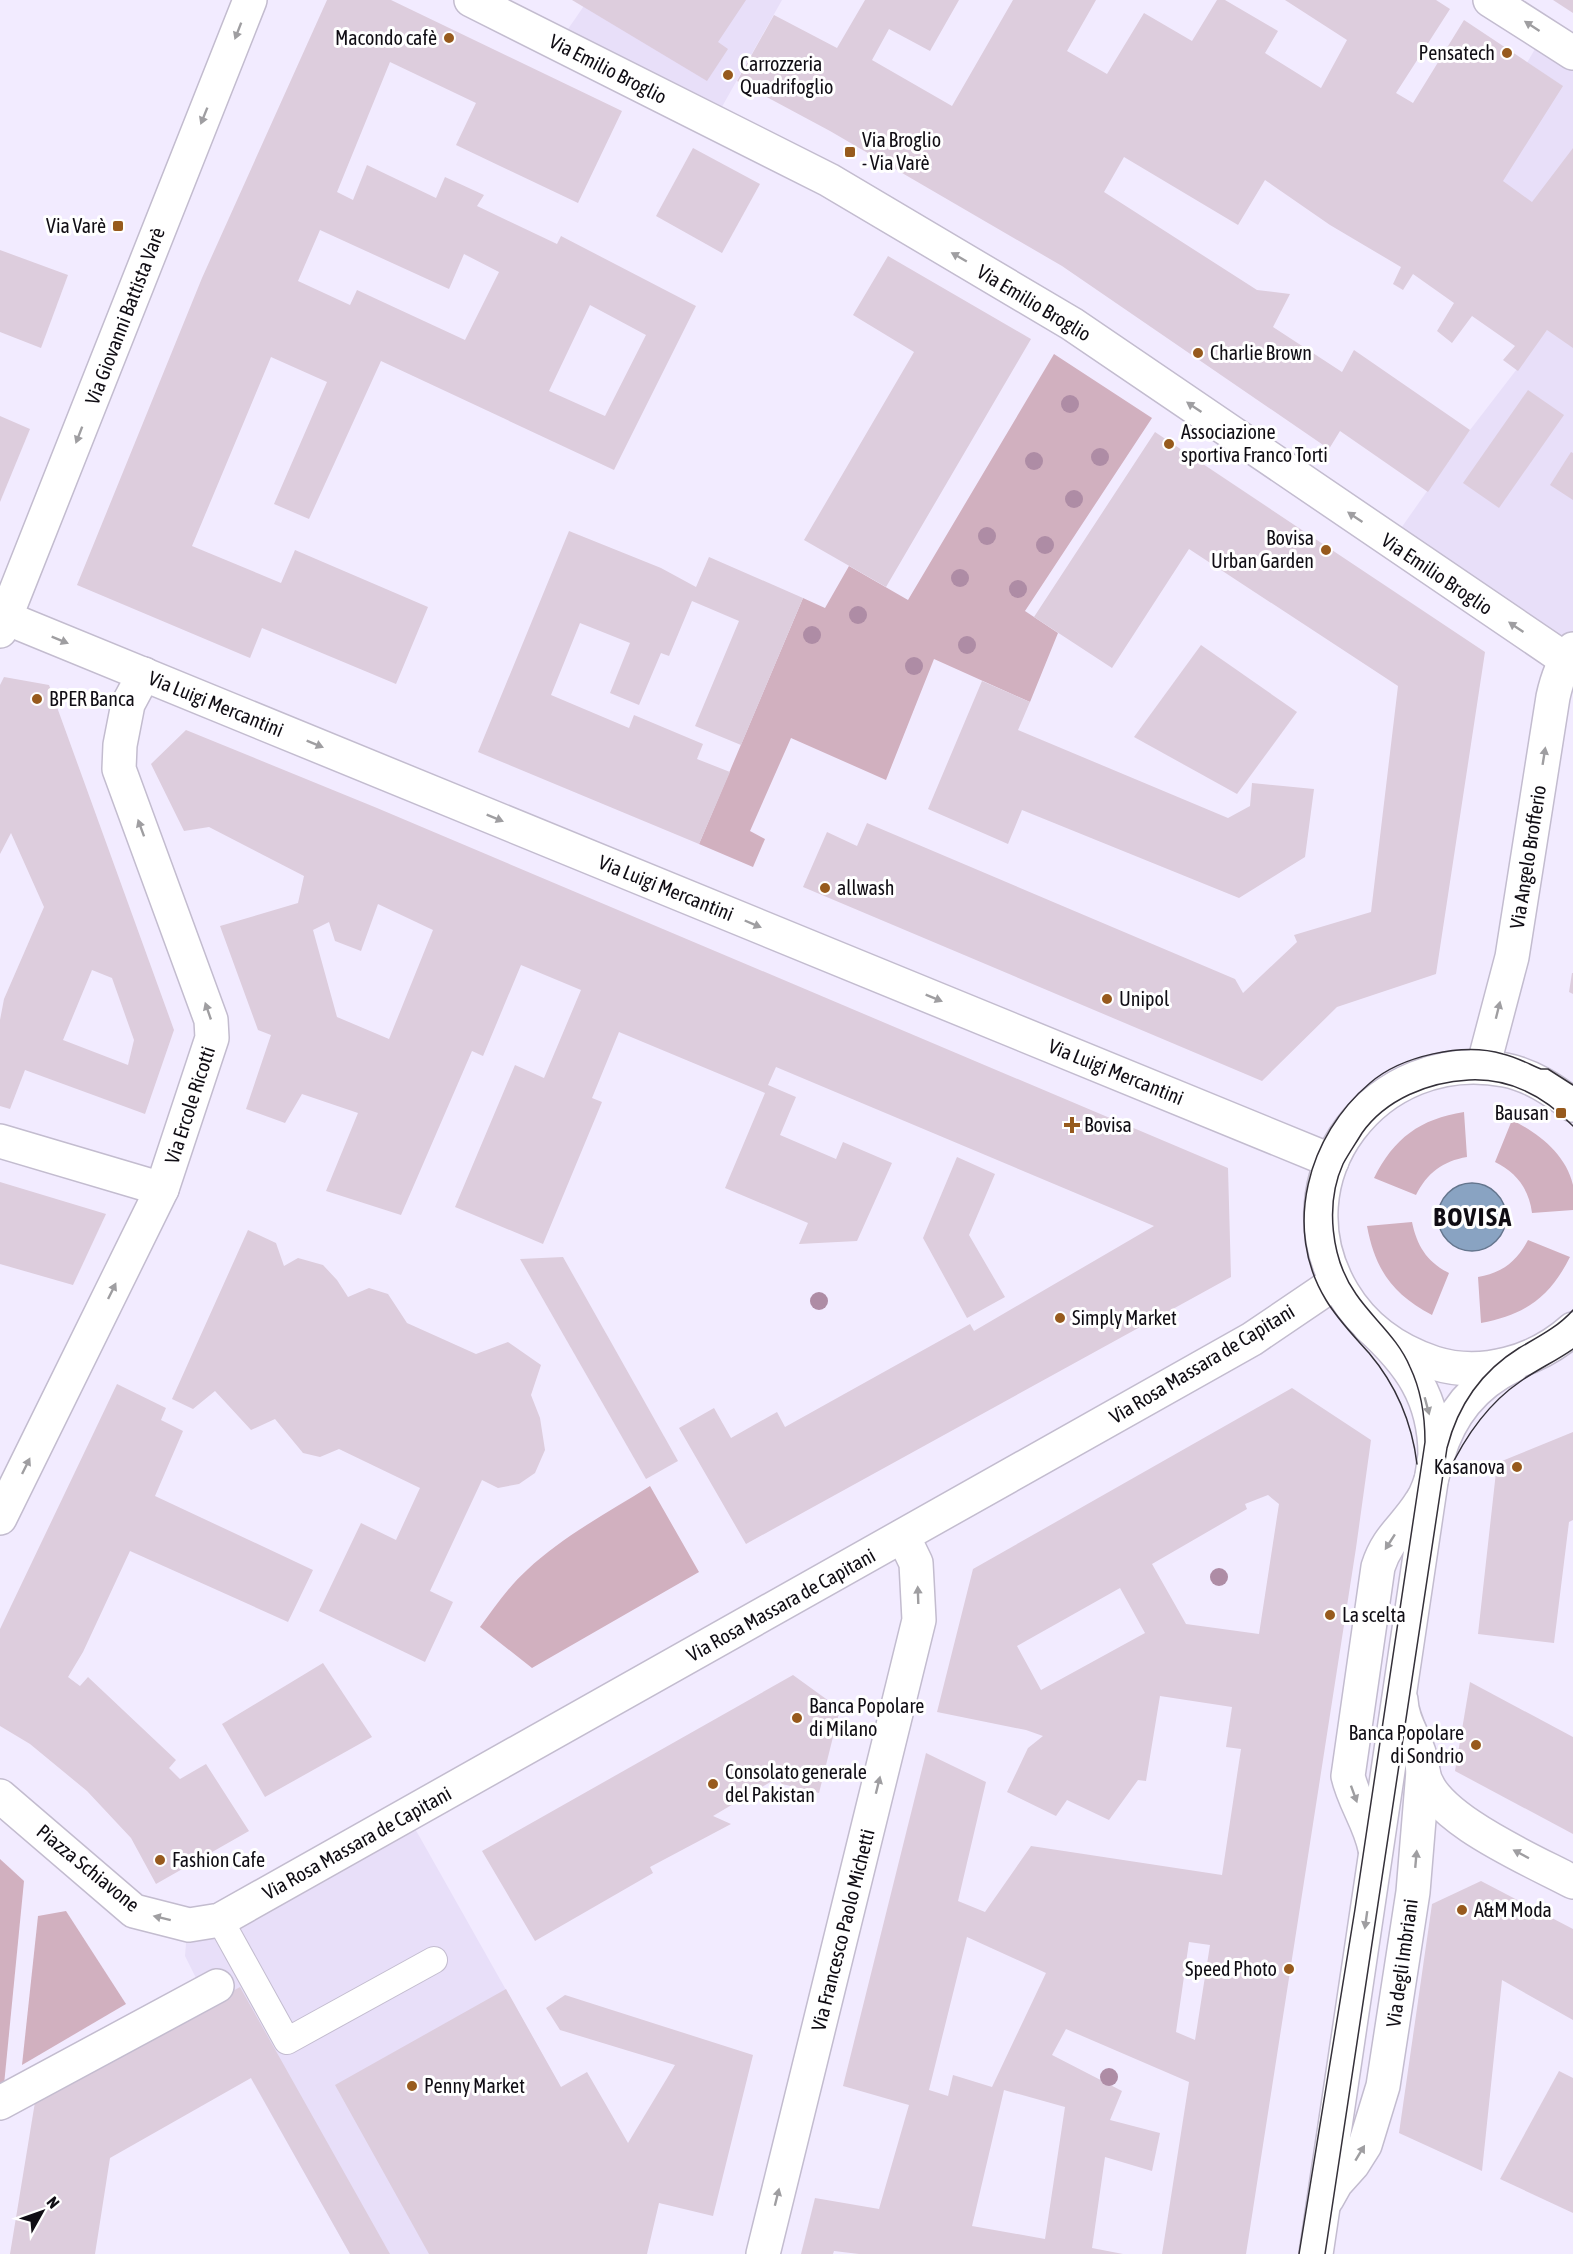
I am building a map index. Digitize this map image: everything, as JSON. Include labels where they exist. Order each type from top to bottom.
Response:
[{"type":"street","name":"Via Giovanni Battista Varè","points":[[2,621],[250,0]]},
{"type":"street","name":"Via Emilio Broglio","points":[[471,0],[829,180],[1072,324],[1569,654]]},
{"type":"street","points":[[1490,0],[1573,53]]},
{"type":"street","name":"Via Luigi Mercantini","points":[[2,621],[144,674],[1332,1161]]},
{"type":"street","name":"Via Angelo Brofferio","points":[[1483,1067],[1512,957],[1557,677],[1569,654]]},
{"type":"street","name":"Via Ercole Ricotti","points":[[0,1518],[162,1189],[213,1038],[211,1020],[119,769],[120,745],[128,704],[144,674]]},
{"type":"street","points":[[1573,1105],[1530,1078],[1507,1070],[1460,1067],[1432,1072],[1406,1081],[1382,1096],[1361,1114],[1345,1136],[1332,1161],[1325,1183],[1322,1228],[1327,1256],[1336,1282],[1351,1306],[1390,1344],[1406,1353],[1449,1367],[1485,1368],[1512,1363],[1538,1353],[1562,1339],[1573,1329]]},
{"type":"street","points":[[0,1140],[162,1189]]},
{"type":"street","name":"Via Rosa Massara de Capitani","points":[[220,1920],[1252,1338],[1336,1282]]},
{"type":"street","name":"Via degli Imbriani","points":[[1369,1326],[1406,1365],[1424,1393],[1434,1435],[1433,1476],[1422,1501],[1389,1542],[1378,1567],[1348,1776],[1356,1801],[1373,1836],[1375,1862]]},
{"type":"street","name":"Via degli Imbriani","points":[[1316,2254],[1433,1476],[1444,1437],[1467,1399],[1500,1372],[1538,1353]]},
{"type":"street","name":"Via Francesco Paolo Michetti","points":[[763,2254],[919,1620],[916,1563],[903,1536]]},
{"type":"street","name":"Via degli Imbriani","points":[[1321,2221],[1332,2189],[1365,2145],[1383,2086],[1413,1892],[1423,1771],[1420,1751],[1403,1716],[1401,1688]]},
{"type":"street","points":[[1423,1771],[1426,1784],[1433,1795],[1459,1818],[1486,1836],[1573,1881]]},
{"type":"street","name":"Piazza Schiavone","points":[[0,1796],[134,1911],[189,1925],[220,1920]]},
{"type":"street","points":[[0,2103],[217,1986]]},
{"type":"lane","points":[[220,1920],[287,2041],[434,1960]]},
{"type":"shaded area","points":[[588,0],[782,0],[714,121],[557,45]]},
{"type":"shaded area","points":[[1543,35],[1573,54],[1573,281],[1456,186]]},
{"type":"shaded area","points":[[1573,296],[1573,632],[1550,647],[1392,541],[1470,430]]},
{"type":"shaded area","points":[[1054,354],[1152,418],[1025,611],[1058,633],[1030,702],[934,659],[886,780],[791,738],[750,831],[765,839],[753,867],[699,844],[803,598],[825,608],[849,566],[908,600]]},
{"type":"shaded area","points":[[1464,1112],[1467,1157],[1437,1169],[1425,1180],[1416,1195],[1374,1178],[1390,1152],[1410,1133],[1421,1125]]},
{"type":"shaded area","points":[[1512,1120],[1541,1138],[1564,1164],[1573,1185],[1573,1210],[1532,1213],[1528,1196],[1520,1182],[1495,1162]]},
{"type":"shaded area","points":[[1412,1222],[1424,1252],[1435,1264],[1449,1273],[1432,1315],[1406,1298],[1387,1279],[1375,1255],[1367,1226]]},
{"type":"shaded area","points":[[1528,1240],[1570,1257],[1554,1283],[1534,1302],[1511,1315],[1481,1323],[1478,1277],[1508,1265]]},
{"type":"shaded area","points":[[650,1486],[699,1572],[532,1668],[480,1627],[514,1583],[541,1558],[587,1525]]},
{"type":"shaded area","points":[[409,1818],[629,2208],[601,2254],[350,2254],[209,2004],[185,1956],[187,1931]]},
{"type":"shaded area","points":[[0,1859],[24,1881],[3,2095],[0,2096]]},
{"type":"shaded area","points":[[66,1911],[126,2004],[22,2065],[38,1916]]},
{"type":"water","points":[[1472,1183],[1485,1186],[1496,1193],[1503,1204],[1506,1217],[1503,1230],[1496,1241],[1485,1248],[1472,1251],[1459,1248],[1448,1241],[1441,1230],[1438,1217],[1441,1204],[1448,1193],[1459,1186]]},
{"type":"building","points":[[327,0],[391,0],[622,111],[578,203],[456,145],[476,103],[390,62],[337,192],[353,200],[367,165],[436,198],[445,177],[484,195],[477,206],[557,244],[561,236],[696,306],[614,470],[381,361],[309,519],[274,504],[327,382],[271,357],[192,546],[281,583],[295,550],[428,607],[396,684],[262,628],[250,658],[77,585],[202,278]],"holes":[[[320,230],[449,289],[464,254],[499,272],[465,340],[357,290],[350,305],[298,281]],[[590,305],[646,335],[605,416],[549,391]]]},
{"type":"building","points":[[572,0],[746,0],[718,42],[728,49],[707,81]]},
{"type":"building","points":[[865,0],[959,0],[930,51],[889,29],[872,60],[952,106],[1013,0],[1096,0],[1067,51],[1107,74],[1144,13],[1192,41],[1217,0],[1225,0],[1278,31],[1265,53],[1321,88],[1347,40],[1285,0],[1436,0],[1450,9],[1396,93],[1413,103],[1464,20],[1563,86],[1503,181],[1532,202],[1573,148],[1573,348],[1547,330],[1518,371],[1503,360],[1515,346],[1472,316],[1452,343],[1437,331],[1454,303],[1413,274],[1403,290],[1393,284],[1401,267],[1330,225],[1265,180],[1238,225],[1124,157],[1104,192],[1257,290],[1290,294],[1273,327],[1342,372],[1354,350],[1470,430],[1428,492],[1340,431],[1329,449],[1062,266],[830,131],[737,81],[774,15],[837,48]]},
{"type":"building","points":[[1553,0],[1573,0],[1573,13]]},
{"type":"building","points":[[693,148],[760,184],[722,253],[656,216]]},
{"type":"building","points":[[0,250],[68,275],[41,348],[0,332]]},
{"type":"building","points":[[888,256],[1031,339],[886,587],[804,540],[914,352],[853,315]]},
{"type":"building","points":[[1528,390],[1564,415],[1499,508],[1463,483]]},
{"type":"building","points":[[0,416],[30,429],[0,502]]},
{"type":"building","points":[[1155,432],[1485,652],[1436,974],[1337,1007],[1262,1081],[803,887],[827,832],[857,846],[867,823],[1235,979],[1243,993],[1297,942],[1294,935],[1371,912],[1398,686],[1189,549],[1112,668],[1034,617]]},
{"type":"building","points":[[1571,452],[1573,453],[1573,500],[1550,485]]},
{"type":"building","points":[[569,531],[661,568],[696,587],[709,557],[803,598],[741,745],[695,726],[739,621],[692,601],[669,656],[661,653],[639,705],[610,693],[630,643],[580,623],[551,695],[629,728],[634,715],[703,744],[697,759],[730,772],[699,844],[478,752]]},
{"type":"building","points":[[1201,645],[1297,712],[1237,794],[1134,737]]},
{"type":"building","points":[[4,677],[49,685],[174,1030],[145,1114],[25,1070],[10,1109],[0,1106],[0,1020],[4,999],[44,907],[11,833],[0,854],[0,685]],"holes":[[[92,970],[112,978],[134,1040],[128,1065],[63,1040]]]},
{"type":"building","points":[[982,681],[1030,702],[1018,730],[1228,818],[1250,806],[1252,783],[1314,789],[1305,857],[1239,898],[1022,810],[1008,844],[928,809]]},
{"type":"building","points":[[186,730],[377,808],[1228,1168],[1231,1277],[746,1544],[679,1428],[714,1408],[731,1438],[777,1412],[785,1427],[970,1324],[974,1331],[1154,1226],[776,1067],[768,1085],[796,1097],[780,1135],[836,1159],[843,1142],[892,1163],[857,1241],[799,1244],[808,1223],[725,1188],[765,1093],[619,1032],[592,1098],[602,1102],[543,1244],[455,1207],[515,1065],[544,1078],[581,990],[521,965],[483,1056],[472,1051],[401,1215],[326,1191],[358,1113],[302,1094],[285,1123],[246,1109],[271,1035],[258,1030],[220,926],[298,903],[304,876],[209,827],[184,831],[151,764]],"holes":[[[378,904],[433,930],[389,1039],[337,1017],[313,930],[329,922],[335,941],[361,951]]]},
{"type":"building","points":[[1573,973],[1573,994],[1569,992]]},
{"type":"building","points":[[957,1157],[995,1174],[969,1235],[1005,1297],[967,1318],[923,1238]]},
{"type":"building","points":[[0,1182],[106,1214],[73,1285],[0,1264]]},
{"type":"building","points":[[248,1230],[276,1243],[284,1266],[298,1258],[323,1265],[348,1297],[369,1288],[388,1294],[407,1323],[476,1354],[508,1342],[541,1365],[531,1395],[540,1418],[545,1450],[535,1473],[519,1484],[498,1488],[482,1480],[430,1591],[453,1602],[425,1662],[319,1611],[361,1523],[396,1540],[420,1488],[339,1449],[320,1457],[303,1453],[275,1419],[251,1430],[215,1391],[193,1409],[172,1399]]},
{"type":"building","points":[[563,1257],[678,1461],[646,1479],[520,1259]]},
{"type":"building","points":[[117,1384],[166,1408],[161,1420],[183,1431],[155,1496],[313,1570],[288,1622],[130,1551],[83,1652],[68,1677],[80,1686],[88,1677],[176,1760],[169,1768],[180,1779],[206,1764],[249,1831],[156,1884],[131,1838],[87,1791],[30,1744],[0,1726],[0,1629]]},
{"type":"building","points":[[1292,1388],[1371,1440],[1246,2254],[1162,2254],[1189,2082],[1066,2029],[1052,2055],[1122,2091],[1110,2120],[1160,2133],[1152,2171],[1105,2157],[1092,2248],[1123,2254],[859,2254],[834,2251],[833,2254],[801,2254],[815,2198],[879,2209],[909,2105],[843,2086],[926,1753],[986,1782],[958,1901],[985,1912],[1031,1846],[1222,1875],[1241,1749],[1226,1747],[1232,1707],[1160,1696],[1146,1781],[1138,1780],[1109,1820],[1067,1800],[1056,1816],[1007,1792],[1028,1748],[1043,1736],[1026,1730],[937,1712],[973,1569]],"holes":[[[1268,1495],[1279,1504],[1259,1634],[1186,1624],[1152,1564],[1247,1509],[1245,1504]],[[1120,1588],[1145,1633],[1041,1690],[1017,1646]],[[967,1937],[1046,1973],[992,2087],[953,2075],[948,2096],[929,2090]],[[1189,1942],[1210,1945],[1195,2040],[1176,2032]],[[1004,2090],[1065,2107],[1045,2239],[972,2226]]]},
{"type":"building","points":[[1573,1432],[1573,1520],[1569,1522],[1554,1643],[1478,1634],[1497,1463]]},
{"type":"building","points":[[323,1663],[372,1737],[265,1797],[222,1724]]},
{"type":"building","points":[[793,1675],[840,1709],[819,1793],[782,1784],[777,1778],[713,1816],[731,1824],[650,1867],[653,1873],[535,1941],[482,1851]]},
{"type":"building","points":[[1470,1682],[1573,1737],[1573,1834],[1455,1771]]},
{"type":"building","points":[[1481,1881],[1573,1929],[1573,2020],[1502,1980],[1482,2171],[1399,2133],[1432,1904]]},
{"type":"building","points":[[240,1987],[390,2254],[350,2254],[251,2078],[110,2158],[95,2254],[10,2254],[35,2102]]},
{"type":"building","points":[[506,1989],[561,2087],[587,2072],[628,2143],[675,2065],[560,2030],[546,2008],[565,1995],[753,2055],[713,2216],[659,2203],[647,2254],[429,2254],[335,2085]]},
{"type":"building","points":[[1559,2071],[1573,2078],[1573,2213],[1500,2179]]},
{"type":"tram line","points":[[1417,1464],[1407,1419],[1395,1391],[1379,1365],[1326,1300],[1313,1272],[1306,1243],[1304,1213],[1308,1184],[1317,1156],[1331,1129],[1349,1104],[1370,1083],[1398,1065],[1433,1054],[1470,1050],[1503,1054],[1541,1069],[1548,1069],[1573,1085]]},
{"type":"tram line","points":[[1299,2254],[1355,1909],[1425,1442],[1422,1403],[1410,1367],[1399,1347],[1356,1294],[1341,1265],[1333,1231],[1337,1180],[1345,1160],[1372,1121],[1410,1094],[1439,1084],[1484,1080],[1513,1086],[1539,1098],[1573,1126]]},
{"type":"tram line","points":[[1325,2254],[1447,1448],[1458,1417],[1483,1378],[1506,1357],[1554,1327],[1573,1310]]},
{"type":"tram line","points":[[1447,1475],[1469,1435],[1497,1400],[1521,1381],[1573,1349]]},
{"type":"place","name":"Macondo cafè","points":[[449,38]]},
{"type":"place","name":"Pensatech","points":[[1507,53]]},
{"type":"place","name":"Carrozzeria Quadrifoglio","points":[[728,75]]},
{"type":"place","name":"Via Broglio - Via Varè","points":[[850,152]]},
{"type":"place","name":"Via Varè","points":[[118,226]]},
{"type":"place","name":"Charlie Brown","points":[[1198,353]]},
{"type":"place","name":"Associazione sportiva Franco Torti","points":[[1169,444]]},
{"type":"place","name":"Bovisa Urban Garden","points":[[1326,550]]},
{"type":"place","name":"BPER Banca","points":[[37,699]]},
{"type":"place","name":"allwash","points":[[825,888]]},
{"type":"place","name":"Unipol","points":[[1107,999]]},
{"type":"place","name":"Bausan","points":[[1561,1113]]},
{"type":"place","name":"Bovisa","points":[[1072,1125]]},
{"type":"place","name":"Simply Market","points":[[1060,1318]]},
{"type":"place","name":"Kasanova","points":[[1517,1467]]},
{"type":"place","name":"La scelta","points":[[1330,1615]]},
{"type":"place","name":"Banca Popolare di Milano","points":[[797,1718]]},
{"type":"place","name":"Banca Popolare di Sondrio","points":[[1476,1745]]},
{"type":"place","name":"Consolato generale del Pakistan","points":[[713,1784]]},
{"type":"place","name":"Fashion Cafe","points":[[160,1860]]},
{"type":"place","name":"A&M Moda","points":[[1462,1910]]},
{"type":"place","name":"Speed Photo","points":[[1289,1969]]},
{"type":"place","name":"Penny Market","points":[[412,2086]]},
{"type":"district","name":"BOVISA","points":[[1473,1217]]}]
